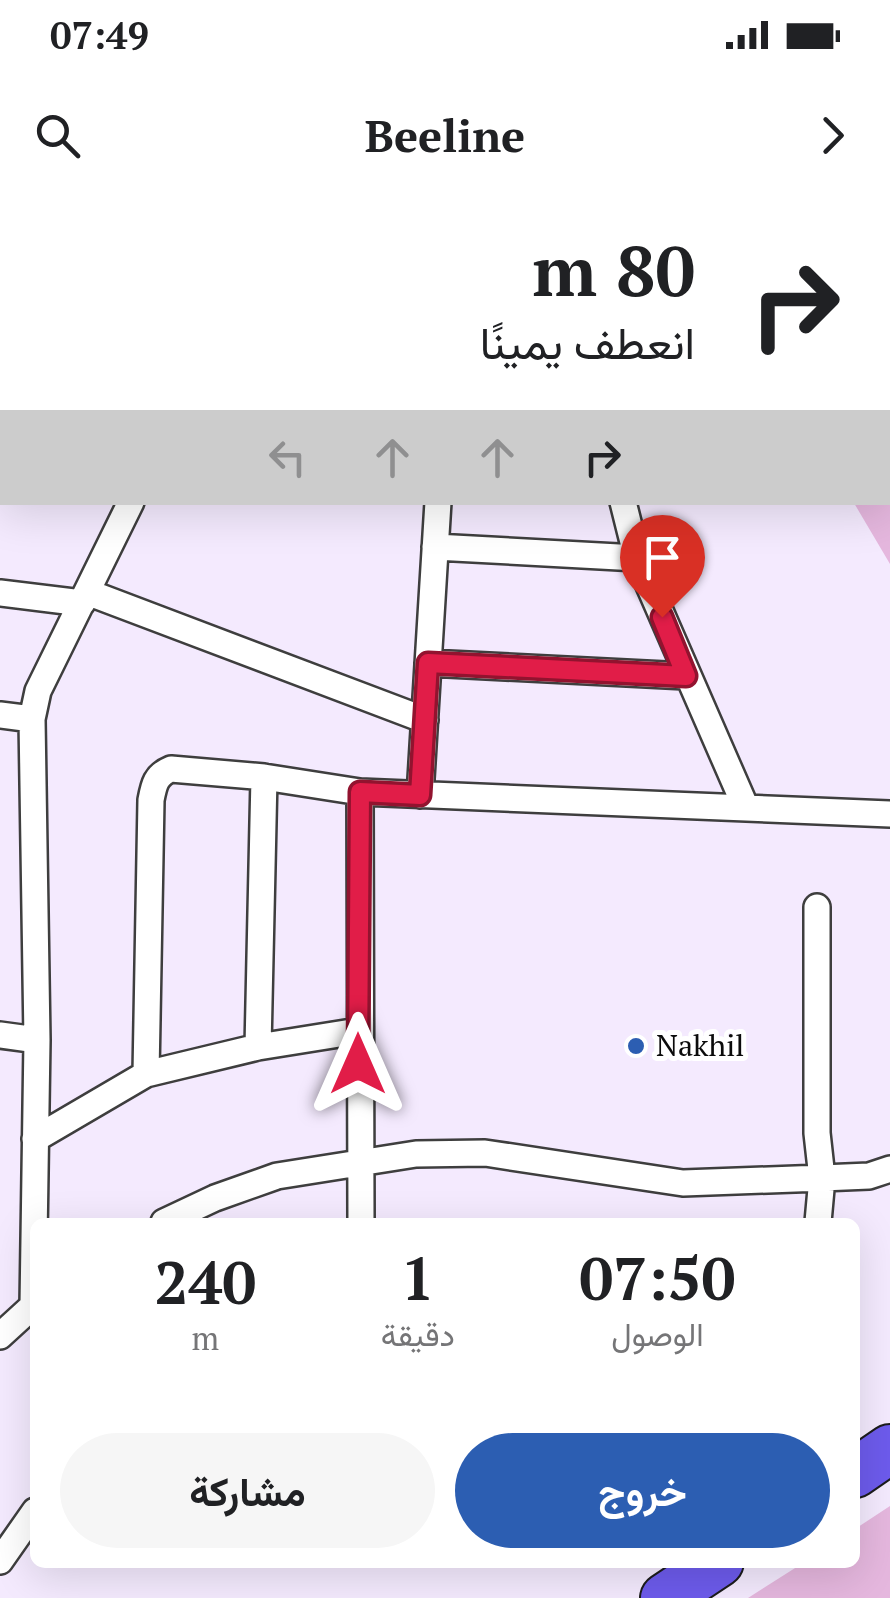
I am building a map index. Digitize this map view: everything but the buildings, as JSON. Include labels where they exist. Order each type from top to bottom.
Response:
[{"type":"highway","points":[[665,1598],[710,1568]]},
{"type":"street","points":[[34,1218],[37,1040],[32,719],[38,692],[130,505]]},
{"type":"street","points":[[420,795],[438,505]]},
{"type":"street","points":[[624,505],[637,558],[746,808]]},
{"type":"street","points":[[436,547],[637,558]]},
{"type":"street","points":[[0,593],[84,598],[424,720]]},
{"type":"street","points":[[428,663],[686,676]]},
{"type":"street","points":[[0,714],[32,719]]},
{"type":"street","points":[[146,1074],[154,784],[161,773],[171,769],[264,777],[360,792],[890,814]]},
{"type":"street","points":[[258,1047],[264,777]]},
{"type":"street","points":[[360,792],[361,1218]]},
{"type":"street","points":[[817,907],[817,1133],[822,1178],[818,1218]]},
{"type":"street","points":[[34,1138],[146,1074],[258,1047],[358,1031]]},
{"type":"street","points":[[0,1035],[37,1040]]},
{"type":"street","points":[[181,1218],[216,1210],[277,1176],[416,1154],[485,1152],[683,1183],[868,1176],[890,1169]]},
{"type":"street","points":[[0,1336],[30,1309]]},
{"type":"street","points":[[0,1561],[30,1518]]},
{"type":"shaded area","points":[[855,505],[890,505],[890,564]]},
{"type":"shaded area","points":[[890,1506],[890,1598],[748,1598],[795,1568],[860,1568],[860,1526]]},
{"type":"place","name":"Nakhil","points":[[636,1046]]},
{"type":"route","points":[[358,1064],[360,792],[420,795],[428,663],[686,676],[662,617]]}]
